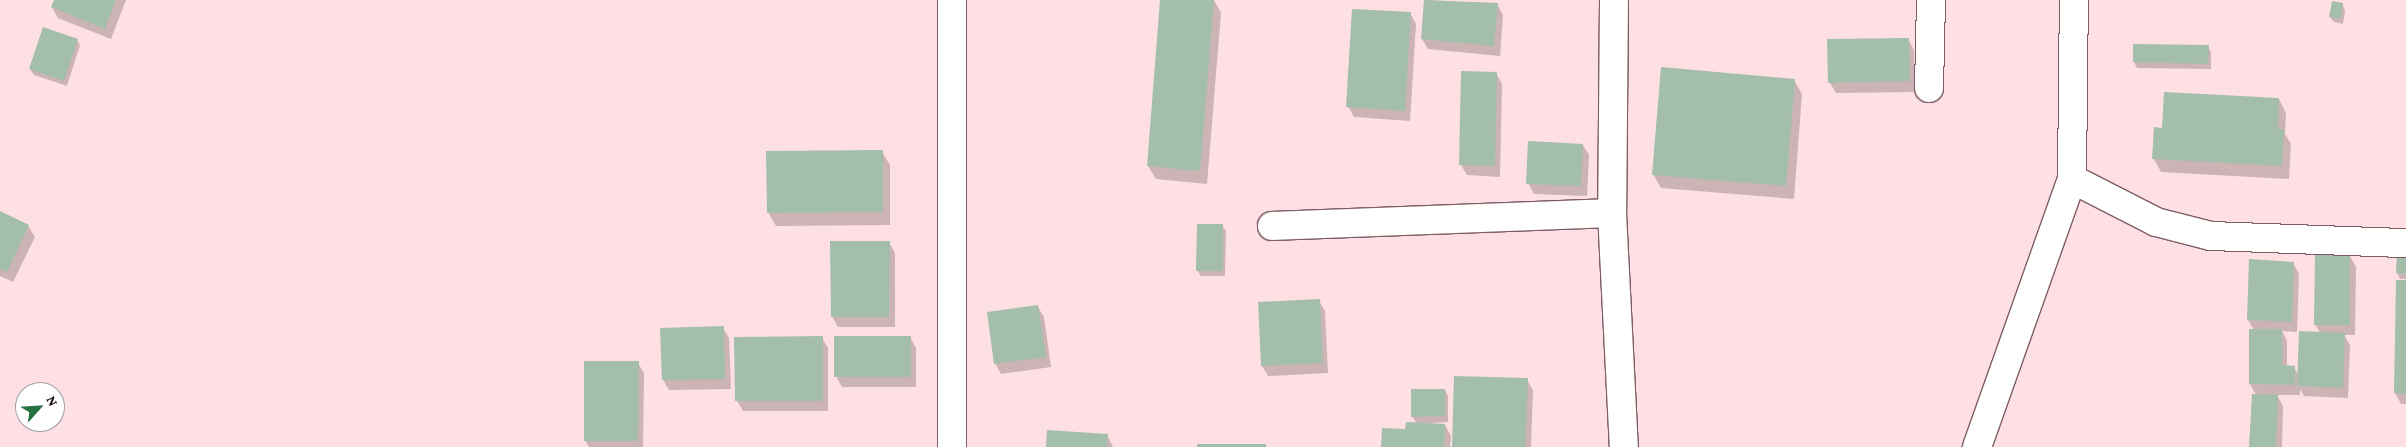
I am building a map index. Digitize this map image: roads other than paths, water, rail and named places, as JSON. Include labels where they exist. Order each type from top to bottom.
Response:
[{"type":"street","points":[[952,0],[952,447]]},
{"type":"street","points":[[1614,0],[1612,213],[1624,447]]},
{"type":"street","points":[[1929,88],[1931,0]]},
{"type":"street","points":[[1977,447],[2072,179],[2074,0]]},
{"type":"street","points":[[2072,179],[2156,222],[2211,236],[2406,244]]},
{"type":"street","points":[[1272,226],[1612,213]]}]
